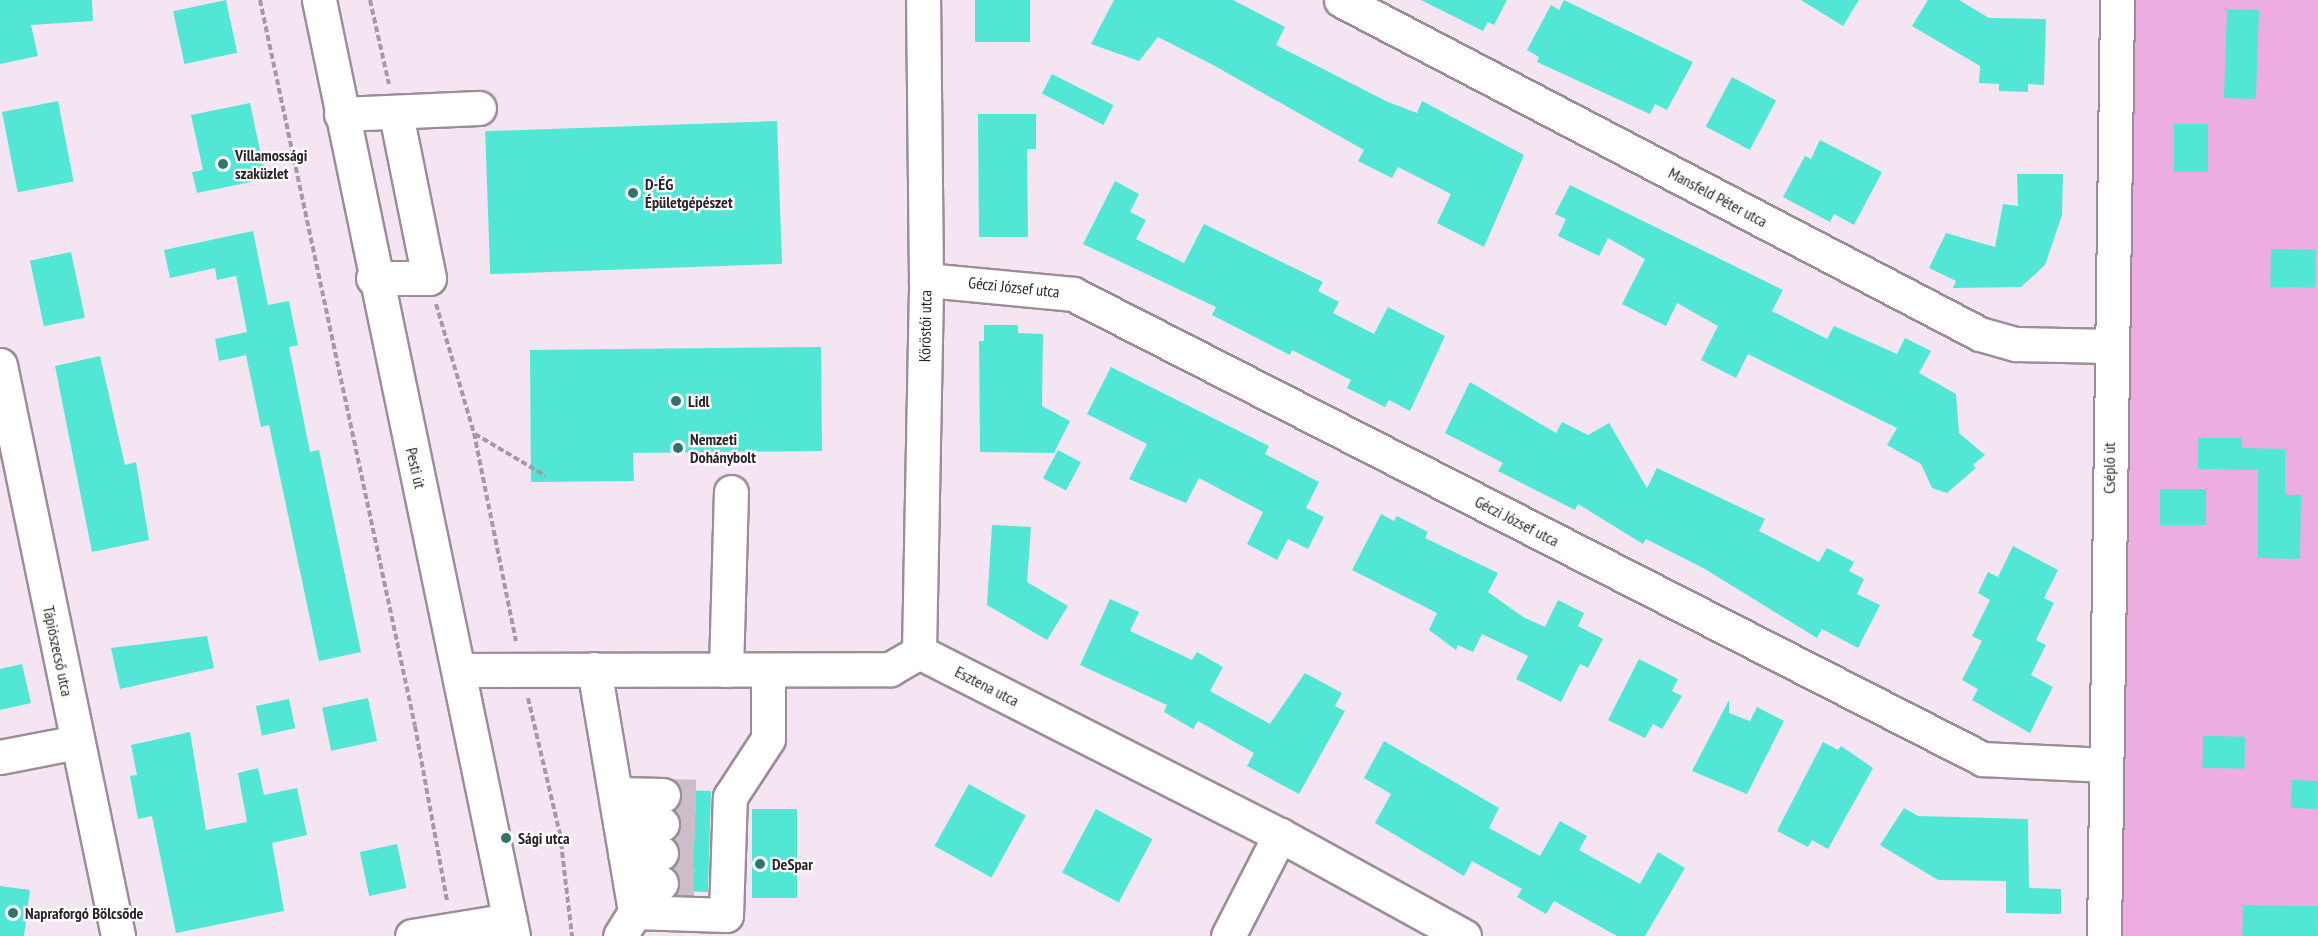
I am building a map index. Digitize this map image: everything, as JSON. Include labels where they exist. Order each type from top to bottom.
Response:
[{"type":"street","name":"Pesti út","points":[[319,0],[373,278],[462,670],[512,928]]},
{"type":"street","name":"Köröstói utca","points":[[919,652],[926,280],[923,0]]},
{"type":"street","name":"Mansfeld Péter utca","points":[[1341,0],[1980,334],[2016,344],[2110,346]]},
{"type":"street","name":"Cséplő út","points":[[2104,936],[2110,346],[2117,0]]},
{"type":"street","points":[[342,114],[396,114],[479,108]]},
{"type":"street","points":[[373,278],[429,278],[396,114]]},
{"type":"street","name":"Géczi József utca","points":[[926,280],[1073,294],[1983,759],[2106,765]]},
{"type":"street","name":"Tápiószecső utca","points":[[1,372],[118,936]]},
{"type":"street","points":[[726,670],[731,492]]},
{"type":"street","points":[[462,670],[890,669],[919,652]]},
{"type":"street","name":"Esztena utca","points":[[919,652],[1280,835],[1464,936]]},
{"type":"street","points":[[594,669],[639,855],[721,858],[768,739],[768,671]]},
{"type":"street","points":[[0,757],[77,742]]},
{"type":"street","points":[[1228,936],[1280,835]]},
{"type":"street","points":[[412,936],[452,929],[512,928]]},
{"type":"path","points":[[260,0],[415,726],[452,929]]},
{"type":"path","points":[[370,0],[396,114]]},
{"type":"path","points":[[429,278],[474,434],[521,669],[560,834],[572,936]]},
{"type":"path","points":[[474,434],[546,476]]},
{"type":"shaded area","points":[[2117,0],[2318,0],[2318,936],[2117,936]]},
{"type":"building","points":[[0,0],[92,0],[93,21],[31,25],[38,56],[0,64]]},
{"type":"building","points":[[226,0],[237,53],[184,64],[173,11]]},
{"type":"building","points":[[975,0],[1030,0],[1030,42],[975,42]]},
{"type":"building","points":[[1114,0],[1233,0],[1285,27],[1276,45],[1388,102],[1417,113],[1422,101],[1524,155],[1484,247],[1437,223],[1451,194],[1398,167],[1392,178],[1358,161],[1364,150],[1213,65],[1158,37],[1139,61],[1091,44]]},
{"type":"building","points":[[1421,0],[1507,0],[1494,25],[1488,22],[1483,31]]},
{"type":"building","points":[[1564,0],[1693,62],[1667,110],[1655,104],[1650,114],[1537,62],[1539,57],[1527,50],[1551,5],[1559,10]]},
{"type":"building","points":[[1801,0],[1859,0],[1843,26]]},
{"type":"building","points":[[1928,0],[1959,0],[1989,18],[2046,19],[2044,85],[2028,84],[2028,92],[1999,91],[1999,84],[1979,83],[1980,66],[1912,26]]},
{"type":"building","points":[[2227,9],[2259,10],[2256,99],[2224,98]]},
{"type":"building","points":[[1052,74],[1113,105],[1103,125],[1042,94]]},
{"type":"building","points":[[1732,77],[1776,100],[1750,150],[1706,126]]},
{"type":"building","points":[[58,101],[74,181],[18,192],[2,112]]},
{"type":"building","points":[[250,103],[266,179],[197,193],[192,172],[203,170],[191,115]]},
{"type":"building","points":[[978,114],[1036,114],[1036,149],[1027,149],[1028,237],[979,237]]},
{"type":"building","name":"D-ÉG Épületgépészet","points":[[777,121],[782,264],[490,274],[485,131]]},
{"type":"building","points":[[2174,124],[2208,124],[2208,172],[2174,172]]},
{"type":"building","points":[[1820,140],[1882,172],[1854,225],[1834,214],[1830,222],[1783,197],[1805,156],[1811,159]]},
{"type":"building","points":[[2017,174],[2063,174],[2062,215],[2045,265],[2021,287],[1953,288],[1956,281],[1929,268],[1946,233],[1995,247],[2003,204],[2018,206]]},
{"type":"building","points":[[1115,181],[1139,194],[1130,212],[1146,220],[1136,239],[1184,263],[1204,224],[1323,282],[1318,291],[1339,302],[1333,313],[1374,334],[1388,307],[1445,336],[1410,411],[1389,400],[1385,407],[1347,388],[1351,380],[1292,350],[1290,355],[1212,315],[1216,307],[1083,244]]},
{"type":"building","points":[[1570,185],[1783,290],[1772,311],[1827,339],[1834,326],[1897,354],[1905,338],[1931,351],[1919,373],[1956,394],[1959,433],[1985,455],[1973,465],[1976,468],[1947,493],[1932,488],[1921,464],[1887,445],[1897,428],[1748,354],[1736,378],[1701,360],[1718,326],[1677,303],[1666,326],[1622,304],[1645,259],[1608,238],[1599,256],[1558,236],[1566,219],[1555,214]]},
{"type":"building","points":[[253,231],[268,305],[289,301],[298,345],[289,347],[310,452],[319,450],[361,652],[319,661],[269,425],[261,427],[246,355],[219,361],[215,339],[247,332],[236,276],[217,280],[215,268],[170,278],[164,250]]},
{"type":"building","points":[[2271,249],[2316,250],[2315,288],[2270,287]]},
{"type":"building","points":[[71,252],[85,318],[44,326],[30,261]]},
{"type":"building","points":[[984,325],[1018,325],[1018,333],[1043,334],[1042,406],[1070,421],[1054,453],[980,452],[979,341],[984,341]]},
{"type":"building","name":"Lidl","points":[[821,347],[822,451],[633,453],[634,481],[531,482],[530,350]]},
{"type":"building","points":[[100,356],[125,465],[136,462],[149,540],[92,552],[55,366]]},
{"type":"building","points":[[1111,367],[1269,446],[1265,454],[1319,482],[1306,508],[1324,517],[1308,549],[1288,539],[1277,560],[1247,544],[1263,512],[1199,478],[1186,503],[1129,479],[1147,444],[1087,414]]},
{"type":"building","points":[[1470,382],[1556,433],[1562,422],[1588,435],[1609,423],[1647,488],[1657,468],[1765,519],[1759,531],[1819,562],[1827,548],[1854,562],[1849,571],[1864,579],[1857,594],[1880,605],[1858,648],[1822,629],[1817,638],[1705,569],[1646,539],[1643,544],[1578,504],[1575,510],[1498,471],[1503,463],[1445,433]]},
{"type":"building","points":[[2198,438],[2242,438],[2242,448],[2285,449],[2285,495],[2301,495],[2300,559],[2258,558],[2258,470],[2198,469]]},
{"type":"building","points":[[1058,450],[1081,462],[1066,490],[1043,478]]},
{"type":"building","points":[[2160,489],[2206,489],[2206,525],[2160,525]]},
{"type":"building","points":[[1381,514],[1394,521],[1397,516],[1428,532],[1425,538],[1498,573],[1488,592],[1523,617],[1545,627],[1558,600],[1584,613],[1578,626],[1603,639],[1588,668],[1580,664],[1561,702],[1516,679],[1528,656],[1482,634],[1473,652],[1458,645],[1456,650],[1429,630],[1437,613],[1352,570]]},
{"type":"building","points":[[992,525],[1031,527],[1027,582],[1068,606],[1047,640],[987,605]]},
{"type":"building","points":[[2013,546],[2058,570],[2044,598],[2054,603],[2036,640],[2046,645],[2031,675],[2053,687],[2030,733],[1972,700],[1978,689],[1962,680],[1982,641],[1972,636],[1990,600],[1978,593],[1988,572],[1998,577]]},
{"type":"building","points":[[1110,599],[1139,612],[1130,631],[1192,660],[1197,652],[1223,667],[1210,691],[1270,724],[1305,673],[1342,693],[1335,706],[1345,711],[1299,794],[1247,766],[1254,753],[1198,721],[1193,729],[1164,712],[1167,705],[1080,665]]},
{"type":"building","points":[[207,636],[214,668],[120,689],[111,648]]},
{"type":"building","points":[[1639,659],[1678,679],[1672,691],[1682,696],[1662,729],[1653,724],[1645,738],[1608,720]]},
{"type":"building","points":[[22,664],[31,703],[0,710],[0,669]]},
{"type":"building","points":[[368,698],[377,741],[331,751],[322,708]]},
{"type":"building","points":[[289,699],[295,728],[262,735],[256,706]]},
{"type":"building","points":[[1729,700],[1729,713],[1750,721],[1757,707],[1784,721],[1747,794],[1692,771]]},
{"type":"building","points":[[190,732],[206,830],[247,822],[238,773],[258,768],[264,795],[297,788],[307,835],[272,843],[284,911],[176,933],[152,816],[138,819],[130,776],[137,775],[131,745]]},
{"type":"building","points":[[2203,736],[2245,737],[2244,769],[2202,768]]},
{"type":"building","points":[[1384,741],[1499,808],[1489,828],[1540,856],[1560,821],[1587,836],[1579,850],[1640,884],[1658,852],[1685,868],[1645,936],[1617,936],[1554,901],[1546,914],[1517,897],[1522,889],[1472,861],[1464,876],[1375,823],[1391,794],[1364,778]]},
{"type":"building","points":[[1823,742],[1838,750],[1841,746],[1873,768],[1828,849],[1812,840],[1808,847],[1777,831]]},
{"type":"building","points":[[2292,780],[2318,781],[2317,809],[2291,808]]},
{"type":"building","points":[[969,784],[1026,816],[991,878],[935,846]]},
{"type":"building","points":[[680,790],[711,791],[708,892],[678,891],[672,868],[680,854],[673,839],[681,825],[674,810]]},
{"type":"building","points":[[1904,808],[1918,816],[2028,819],[2029,888],[2061,889],[2061,914],[2006,913],[2006,881],[1938,880],[1880,845]]},
{"type":"building","points":[[752,809],[797,809],[797,898],[752,898]]},
{"type":"building","points":[[1096,809],[1153,839],[1119,903],[1062,873]]},
{"type":"building","points":[[397,844],[406,888],[369,896],[360,852]]},
{"type":"building","name":"Napraforgó Bölcsőde","points":[[0,886],[30,890],[24,936],[0,936]]},
{"type":"building","points":[[2243,905],[2318,906],[2317,936],[2242,936]]},
{"type":"tunnel","points":[[663,795],[711,796]]},
{"type":"tunnel","points":[[662,824],[710,826]]},
{"type":"tunnel","points":[[661,853],[709,855]]},
{"type":"tunnel","points":[[661,883],[708,885]]},
{"type":"place","name":"Villamossági szaküzlet","points":[[223,164]]},
{"type":"place","name":"D-ÉG Épületgépészet","points":[[633,193]]},
{"type":"place","name":"Lidl","points":[[676,401]]},
{"type":"place","name":"Nemzeti Dohánybolt","points":[[678,448]]},
{"type":"place","name":"Sági utca","points":[[506,838]]},
{"type":"place","name":"DeSpar","points":[[760,864]]},
{"type":"place","name":"Napraforgó Bölcsőde","points":[[13,913]]}]
